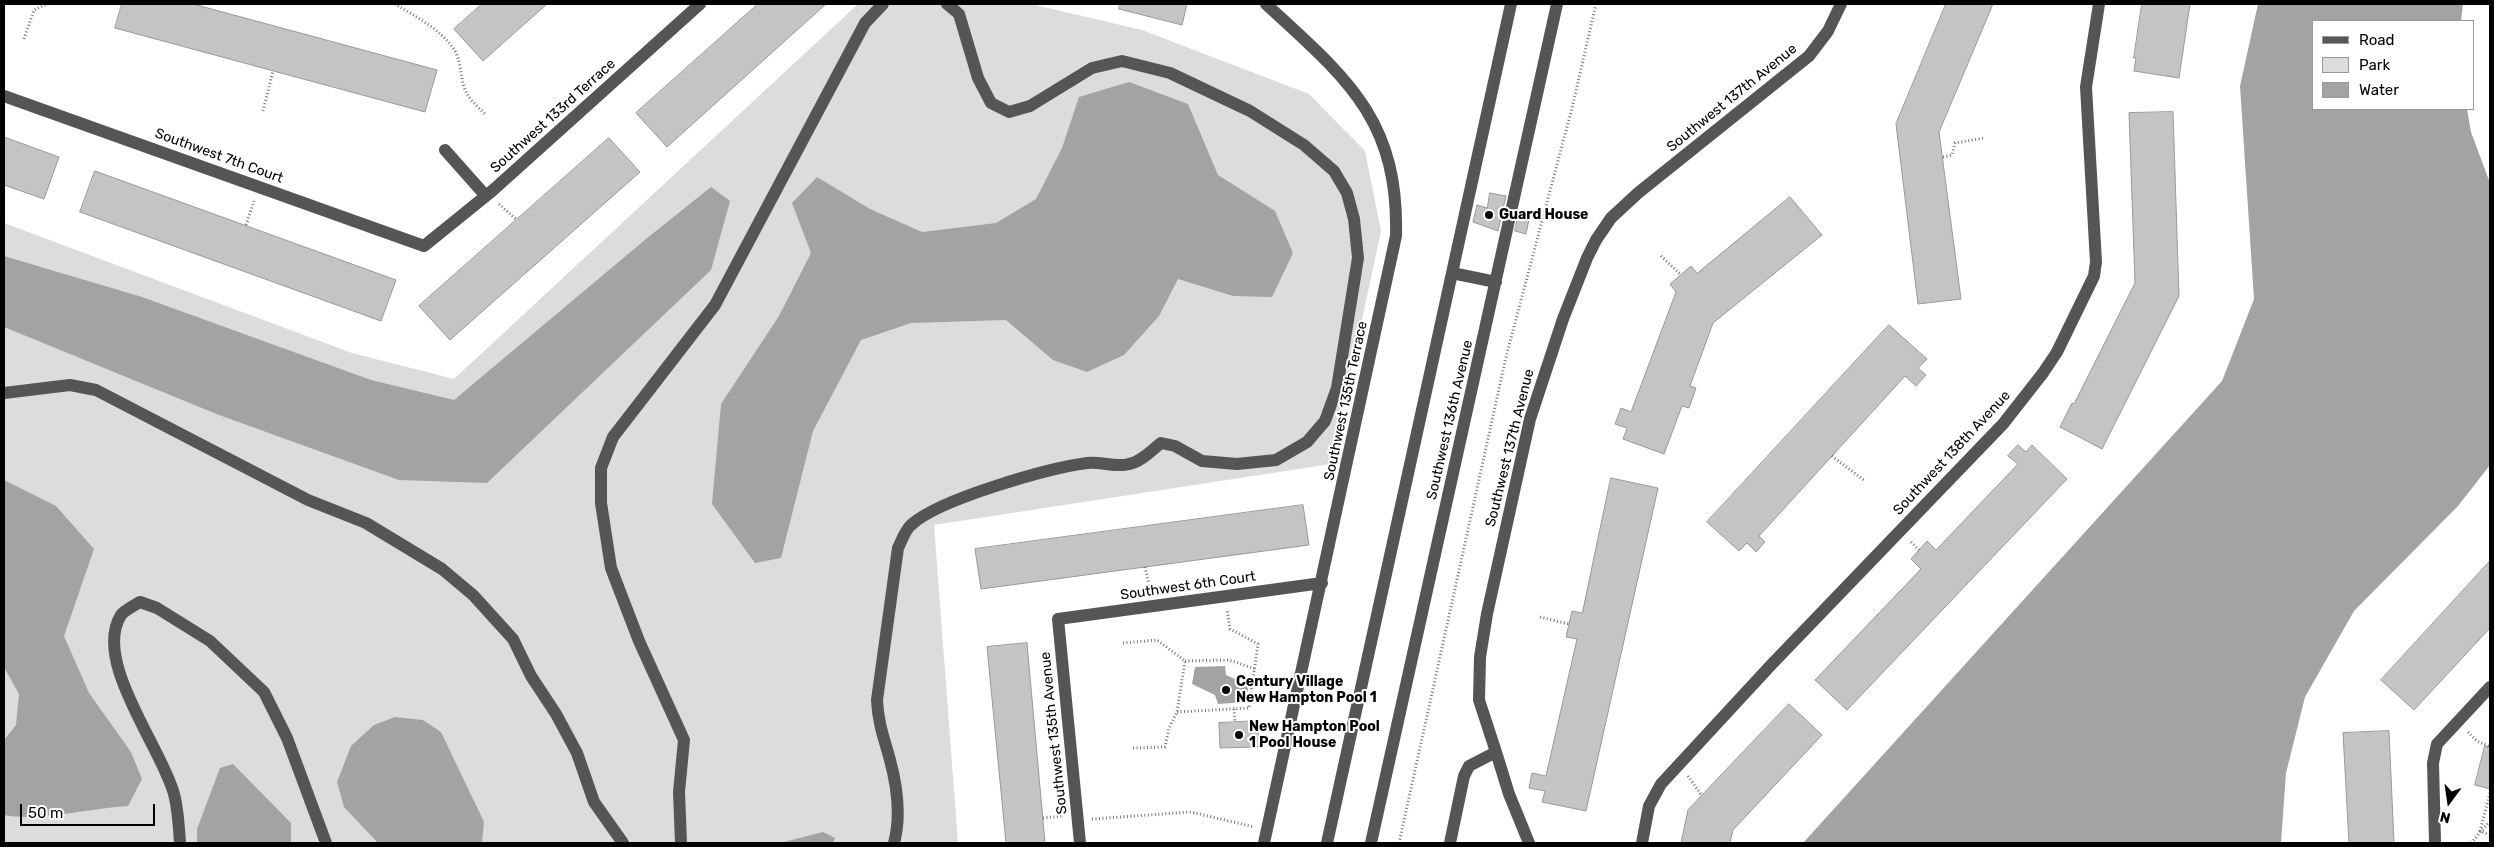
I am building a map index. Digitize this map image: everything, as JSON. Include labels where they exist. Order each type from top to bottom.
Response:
[{"type":"street","name":"Southwest 133rd Terrace","points":[[424,246],[486,194],[700,4]]},
{"type":"street","points":[[681,843],[679,792],[684,740],[639,641],[611,568],[601,503],[602,468],[613,437],[716,305],[865,23],[883,4]]},
{"type":"street","points":[[894,843],[898,829],[898,812],[890,761],[878,722],[877,700],[898,548],[910,525],[927,513],[955,502],[1052,470],[1089,463],[1129,464],[1148,454],[1161,443],[1175,446],[1202,461],[1237,464],[1276,460],[1307,442],[1326,421],[1337,388],[1358,258],[1354,219],[1347,194],[1334,171],[1304,145],[1250,111],[1170,73],[1122,61],[1092,68],[1030,106],[1009,112],[991,103],[978,78],[959,14],[947,4]]},
{"type":"street","name":"Southwest 135th Terrace","points":[[1264,843],[1396,236],[1397,210],[1394,184],[1385,149],[1375,124],[1360,100],[1340,73],[1266,4]]},
{"type":"street","name":"Southwest 136th Avenue","points":[[1327,843],[1511,4]]},
{"type":"street","name":"Southwest 136th Avenue","points":[[1371,843],[1557,4]]},
{"type":"street","name":"Southwest 137th Avenue","points":[[1529,843],[1509,794],[1479,700],[1480,657],[1487,614],[1530,419],[1562,319],[1590,252],[1611,218],[1638,192],[1810,56],[1828,31],[1840,4]]},
{"type":"street","name":"Southwest 138th Avenue","points":[[1642,843],[1650,806],[1661,784],[1771,666],[2003,424],[2057,352],[2094,276],[2096,262],[2086,86],[2099,4]]},
{"type":"street","name":"Southwest 7th Court","points":[[4,96],[424,246]]},
{"type":"street","points":[[445,150],[486,194]]},
{"type":"street","points":[[1452,273],[1496,282]]},
{"type":"street","points":[[4,393],[70,385],[96,390],[308,500],[366,523],[442,569],[473,595],[513,640],[530,676],[556,714],[577,753],[594,802],[623,843]]},
{"type":"street","name":"Southwest 6th Court","points":[[1058,619],[1322,583]]},
{"type":"street","points":[[180,843],[174,793],[128,694],[115,657],[115,632],[122,614],[140,602],[157,608],[210,642],[264,692],[287,738],[326,843]]},
{"type":"street","name":"Southwest 135th Avenue","points":[[1058,619],[1080,843]]},
{"type":"street","points":[[2435,843],[2433,763],[2437,744],[2490,687]]},
{"type":"street","points":[[1450,843],[1464,776],[1469,766],[1496,752]]},
{"type":"path","points":[[24,39],[34,10],[46,4]]},
{"type":"path","points":[[395,4],[433,30],[454,51],[460,63],[465,90],[486,115]]},
{"type":"path","points":[[1400,843],[1506,357],[1572,108],[1596,4]]},
{"type":"path","points":[[263,111],[272,71]]},
{"type":"path","points":[[1943,157],[1952,155],[1955,142],[1984,138]]},
{"type":"path","points":[[246,226],[259,186]]},
{"type":"path","points":[[486,194],[517,220]]},
{"type":"path","points":[[1661,256],[1680,275]]},
{"type":"path","points":[[1832,456],[1865,481]]},
{"type":"path","points":[[1145,567],[1154,605]]},
{"type":"path","points":[[1177,712],[1249,708],[1258,644],[1230,629],[1225,596]]},
{"type":"path","points":[[1540,617],[1569,624]]},
{"type":"path","points":[[1123,643],[1157,640],[1185,661],[1229,660],[1255,669]]},
{"type":"path","points":[[1132,748],[1165,747],[1169,728],[1177,712],[1185,661]]},
{"type":"path","points":[[1249,685],[1255,669]]},
{"type":"path","points":[[1234,709],[1235,722]]},
{"type":"path","points":[[2459,722],[2477,741],[2490,747]]},
{"type":"path","points":[[1680,763],[1702,796]]},
{"type":"path","points":[[2480,831],[2490,793]]},
{"type":"path","points":[[1078,820],[1191,812],[1267,829]]},
{"type":"path","points":[[2471,843],[2489,822]]},
{"type":"path","points":[[2480,831],[2490,835]]},
{"type":"green space","points":[[858,4],[1031,4],[1142,30],[1309,94],[1365,151],[1381,231],[1331,464],[934,525],[958,843],[4,843],[4,223],[352,353],[454,379]]},
{"type":"water","points":[[2258,4],[2463,4],[2461,20],[2312,20],[2312,110],[2467,110],[2471,132],[2490,183],[2490,465],[2458,506],[2354,611],[2305,697],[2286,773],[2281,843],[1803,843],[2222,381],[2254,299],[2240,86]]},
{"type":"water","points":[[1129,82],[1188,104],[1218,175],[1275,211],[1293,253],[1272,297],[1233,296],[1178,279],[1159,316],[1124,355],[1087,372],[1053,360],[1006,320],[911,323],[861,340],[813,431],[781,558],[755,563],[712,504],[721,404],[779,316],[811,253],[792,203],[817,177],[870,209],[922,232],[996,223],[1036,199],[1062,148],[1079,97]]},
{"type":"water","points":[[711,187],[730,201],[711,270],[487,483],[399,480],[219,415],[4,327],[4,256],[142,297],[371,380],[454,400]]},
{"type":"water","points":[[4,480],[56,506],[94,549],[64,636],[89,693],[131,752],[142,779],[128,806],[49,816],[19,817],[4,815],[4,740],[16,725],[19,694],[4,667]]},
{"type":"water","name":"Century Village New Hampton Pool 1","points":[[1225,666],[1226,675],[1249,685],[1245,702],[1218,704],[1215,695],[1192,684],[1195,667]]},
{"type":"water","points":[[395,717],[423,720],[441,732],[484,822],[482,843],[378,843],[344,807],[337,782],[351,746],[374,725]]},
{"type":"water","points":[[233,764],[291,823],[291,843],[197,843],[197,829],[220,768]]},
{"type":"water","points":[[823,832],[835,838],[833,843],[780,843]]},
{"type":"building","points":[[122,4],[193,4],[437,70],[425,112],[115,28]]},
{"type":"building","points":[[482,4],[547,4],[483,61],[454,29]]},
{"type":"building","points":[[758,4],[826,4],[667,147],[636,113]]},
{"type":"building","points":[[1120,4],[1187,4],[1182,25],[1119,9]]},
{"type":"building","points":[[1946,4],[1993,4],[1939,132],[1961,299],[1918,304],[1896,124]]},
{"type":"building","points":[[2142,4],[2190,4],[2179,78],[2134,71],[2136,58],[2134,58]]},
{"type":"building","points":[[2173,112],[2179,296],[2102,449],[2060,427],[2072,403],[2074,404],[2135,283],[2129,113]]},
{"type":"building","points":[[4,137],[59,157],[44,199],[4,185]]},
{"type":"building","points":[[609,138],[640,172],[450,340],[419,306]]},
{"type":"building","points":[[95,171],[396,280],[381,321],[80,212]]},
{"type":"building","name":"Guard House","points":[[1490,193],[1506,196],[1498,231],[1473,222],[1477,205],[1487,208]]},
{"type":"building","points":[[1790,197],[1822,235],[1713,323],[1690,386],[1696,388],[1689,408],[1682,406],[1664,454],[1623,439],[1627,428],[1615,424],[1621,408],[1631,412],[1676,292],[1670,284],[1691,266],[1697,273]]},
{"type":"building","points":[[1519,212],[1530,214],[1526,234],[1515,231]]},
{"type":"building","points":[[1889,325],[1927,359],[1918,368],[1926,375],[1916,386],[1905,376],[1759,536],[1765,542],[1756,552],[1747,543],[1739,551],[1707,522]]},
{"type":"building","points":[[2018,445],[2026,452],[2032,445],[2067,479],[1847,710],[1815,680],[1921,569],[1911,559],[1927,541],[1936,550],[2018,464],[2008,456]]},
{"type":"building","points":[[1611,478],[1658,488],[1586,811],[1542,802],[1545,791],[1529,788],[1532,773],[1546,776],[1577,639],[1566,637],[1572,611],[1582,613]]},
{"type":"building","points":[[1303,505],[1309,545],[981,589],[975,549]]},
{"type":"building","points":[[2490,561],[2490,628],[2414,710],[2381,680]]},
{"type":"building","points":[[1027,643],[1045,843],[1006,843],[987,647]]},
{"type":"building","points":[[1789,704],[1822,735],[1733,830],[1730,843],[1681,843],[1688,810]]},
{"type":"building","name":"New Hampton Pool 1 Pool House","points":[[1258,721],[1259,747],[1220,748],[1219,723]]},
{"type":"building","points":[[2389,731],[2394,843],[2349,843],[2343,733]]},
{"type":"building","points":[[2485,746],[2490,747],[2490,789],[2475,785]]},
{"type":"place","name":"Guard House","points":[[1489,215]]},
{"type":"place","name":"Century Village New Hampton Pool 1","points":[[1226,690]]},
{"type":"place","name":"New Hampton Pool 1 Pool House","points":[[1239,735]]}]
